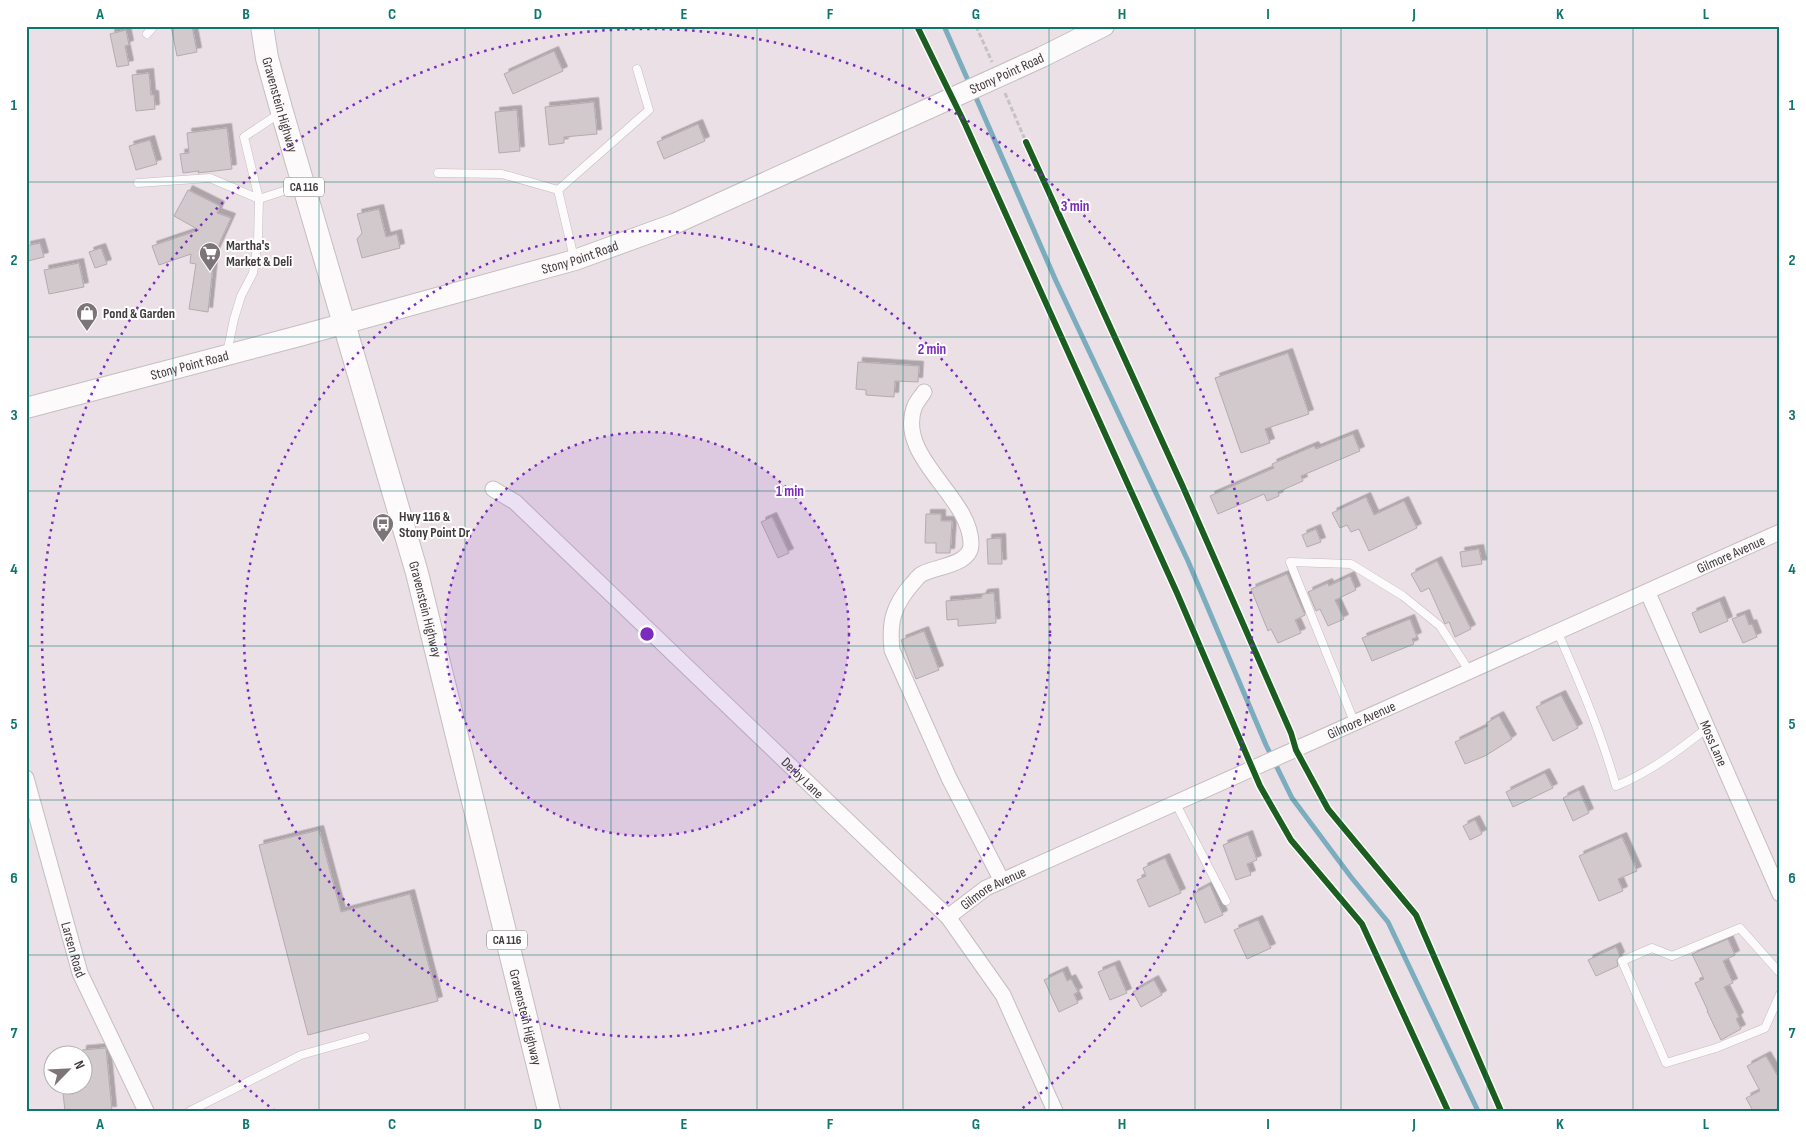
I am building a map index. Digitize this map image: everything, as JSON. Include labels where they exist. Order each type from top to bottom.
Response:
[{"type":"main road","name":"Gravenstein Highway","points":[[262,26],[267,58],[282,112],[417,573],[549,1111]]},
{"type":"main road","name":"Stony Point Road","points":[[26,408],[344,324],[575,260],[674,224],[1042,57],[1104,26]]},
{"type":"street","points":[[924,392],[914,406],[912,416],[914,438],[924,460],[963,516],[970,531],[971,546],[969,553],[960,560],[921,574],[901,597],[892,616],[890,634],[892,650],[949,778],[1002,881]]},
{"type":"street","name":"Derby Lane","points":[[493,489],[515,502],[948,917],[1003,995],[1056,1111]]},
{"type":"street","name":"Gilmore Avenue","points":[[948,917],[986,888],[1648,593],[1780,532]]},
{"type":"street","name":"Moss Lane","points":[[1648,593],[1780,894]]},
{"type":"street","name":"Larsen Road","points":[[26,778],[80,973],[146,1111]]},
{"type":"lane","points":[[147,34],[154,26]]},
{"type":"lane","points":[[558,190],[649,110],[637,69]]},
{"type":"lane","points":[[226,355],[241,296],[253,272],[258,241],[259,199],[244,137],[282,112]]},
{"type":"lane","points":[[438,173],[502,174],[558,190]]},
{"type":"lane","points":[[138,182],[210,178],[259,199],[303,185]]},
{"type":"lane","points":[[558,190],[575,260]]},
{"type":"lane","points":[[1355,724],[1290,562],[1351,564],[1403,596],[1440,626],[1470,672]]},
{"type":"lane","points":[[1558,633],[1584,692],[1607,754],[1616,786],[1636,778],[1676,753],[1707,728]]},
{"type":"lane","points":[[1176,804],[1226,901]]},
{"type":"lane","points":[[1780,973],[1740,928],[1672,956],[1652,948],[1622,961],[1666,1063],[1716,1048],[1765,1028],[1780,994]]},
{"type":"lane","points":[[190,1111],[301,1056],[365,1037]]},
{"type":"path","points":[[1026,142],[1030,151]]},
{"type":"building","points":[[171,26],[192,26],[197,52],[177,56]]},
{"type":"building","points":[[126,30],[129,45],[125,46],[129,65],[117,67],[110,34]]},
{"type":"building","points":[[554,51],[563,71],[513,94],[504,74]]},
{"type":"building","points":[[149,73],[151,95],[154,95],[155,109],[136,111],[132,75]]},
{"type":"building","points":[[594,102],[597,134],[564,137],[564,143],[549,145],[545,107]]},
{"type":"building","points":[[517,110],[520,151],[499,153],[495,112]]},
{"type":"building","points":[[698,124],[705,141],[664,159],[657,142]]},
{"type":"building","points":[[227,128],[232,169],[183,173],[180,154],[189,153],[187,133]]},
{"type":"building","points":[[150,140],[157,164],[136,170],[129,146]]},
{"type":"building","points":[[188,190],[220,206],[217,213],[231,218],[214,255],[208,312],[189,309],[196,264],[190,263],[191,254],[159,265],[152,246],[199,230],[174,216]]},
{"type":"building","points":[[379,209],[386,237],[397,234],[400,248],[362,258],[357,239],[362,233],[357,214]]},
{"type":"building","points":[[40,243],[44,257],[28,261],[26,246]]},
{"type":"building","points":[[101,248],[107,264],[95,268],[89,252]]},
{"type":"building","points":[[79,263],[84,287],[49,294],[44,270]]},
{"type":"building","points":[[1288,353],[1309,414],[1265,429],[1270,443],[1241,453],[1215,378]]},
{"type":"building","points":[[858,362],[919,366],[918,382],[895,381],[894,397],[866,395],[866,390],[856,389]]},
{"type":"building","points":[[1353,434],[1360,451],[1301,476],[1303,481],[1278,492],[1279,496],[1267,501],[1264,494],[1218,514],[1210,496],[1274,468],[1272,464],[1314,446],[1316,449]]},
{"type":"building","points":[[1366,497],[1374,515],[1404,501],[1417,528],[1369,551],[1359,529],[1351,532],[1347,525],[1340,528],[1332,513]]},
{"type":"building","points":[[926,514],[941,514],[941,521],[952,521],[950,553],[936,553],[936,543],[925,543]]},
{"type":"building","points":[[772,517],[789,553],[778,558],[761,522]]},
{"type":"building","points":[[1316,529],[1321,542],[1307,547],[1302,535]]},
{"type":"building","points":[[1001,538],[1002,564],[988,564],[987,539]]},
{"type":"building","points":[[1479,549],[1482,564],[1462,567],[1460,552]]},
{"type":"building","points":[[1437,561],[1471,629],[1455,637],[1449,622],[1445,624],[1429,588],[1421,592],[1411,574]]},
{"type":"building","points":[[1287,574],[1305,615],[1295,620],[1301,633],[1278,643],[1271,629],[1268,631],[1251,589]]},
{"type":"building","points":[[1350,576],[1356,590],[1335,600],[1344,619],[1328,626],[1320,609],[1316,611],[1308,592],[1328,583],[1329,586]]},
{"type":"building","points":[[994,593],[996,623],[958,626],[958,619],[947,620],[946,601],[981,598],[983,594]]},
{"type":"building","points":[[1720,601],[1728,621],[1700,633],[1692,613]]},
{"type":"building","points":[[1745,614],[1749,625],[1752,624],[1757,637],[1743,643],[1732,619]]},
{"type":"building","points":[[1410,619],[1417,637],[1412,639],[1414,644],[1372,661],[1362,638]]},
{"type":"building","points":[[924,631],[939,670],[916,679],[901,640]]},
{"type":"building","points":[[1561,695],[1578,728],[1553,741],[1536,707]]},
{"type":"building","points":[[1499,716],[1512,739],[1485,756],[1465,764],[1455,742],[1488,726],[1486,723]]},
{"type":"building","points":[[1545,773],[1553,788],[1513,807],[1506,792]]},
{"type":"building","points":[[1579,790],[1589,813],[1573,821],[1563,798]]},
{"type":"building","points":[[1475,820],[1482,834],[1470,840],[1463,826]]},
{"type":"building","points":[[319,830],[341,912],[410,894],[438,1001],[308,1035],[259,845]]},
{"type":"building","points":[[1248,835],[1257,860],[1247,864],[1251,875],[1236,880],[1223,845]]},
{"type":"building","points":[[1622,837],[1637,871],[1618,879],[1623,891],[1599,901],[1579,856]]},
{"type":"building","points":[[1165,858],[1181,893],[1149,907],[1137,880],[1146,876],[1143,868]]},
{"type":"building","points":[[1210,885],[1223,915],[1205,923],[1193,894]]},
{"type":"building","points":[[1258,920],[1271,948],[1247,959],[1234,930]]},
{"type":"building","points":[[1728,939],[1735,955],[1723,961],[1733,983],[1724,987],[1739,1017],[1736,1019],[1741,1029],[1721,1040],[1695,983],[1704,979],[1692,954]]},
{"type":"building","points":[[1616,947],[1620,956],[1617,960],[1618,966],[1596,976],[1588,960]]},
{"type":"building","points":[[1115,965],[1127,993],[1110,1000],[1098,972]]},
{"type":"building","points":[[1063,971],[1067,981],[1071,979],[1078,992],[1074,994],[1078,1003],[1059,1012],[1044,980]]},
{"type":"building","points":[[1154,980],[1162,995],[1141,1007],[1133,992]]},
{"type":"building","points":[[106,1048],[112,1111],[65,1111],[63,1094],[92,1094],[92,1049]]},
{"type":"building","points":[[1766,1056],[1780,1080],[1780,1107],[1773,1111],[1753,1111],[1746,1098],[1760,1091],[1747,1066]]},
{"type":"waterway","points":[[944,26],[970,85]]},
{"type":"waterway","points":[[974,93],[1056,281],[1188,561],[1266,745],[1292,798],[1351,877],[1388,922],[1478,1111]]},
{"type":"cycle path","points":[[917,26],[965,124],[1177,593],[1260,786],[1291,840],[1362,924],[1448,1111]]},
{"type":"cycle path","points":[[1026,142],[1183,487],[1291,733],[1296,750],[1328,809],[1416,915],[1501,1111]]},
{"type":"place","name":"Martha's Market & Deli","points":[[210,272]]},
{"type":"place","name":"Pond & Garden","points":[[87,332]]},
{"type":"place","name":"Hwy 116 & Stony Point Dr","points":[[383,543]]}]
